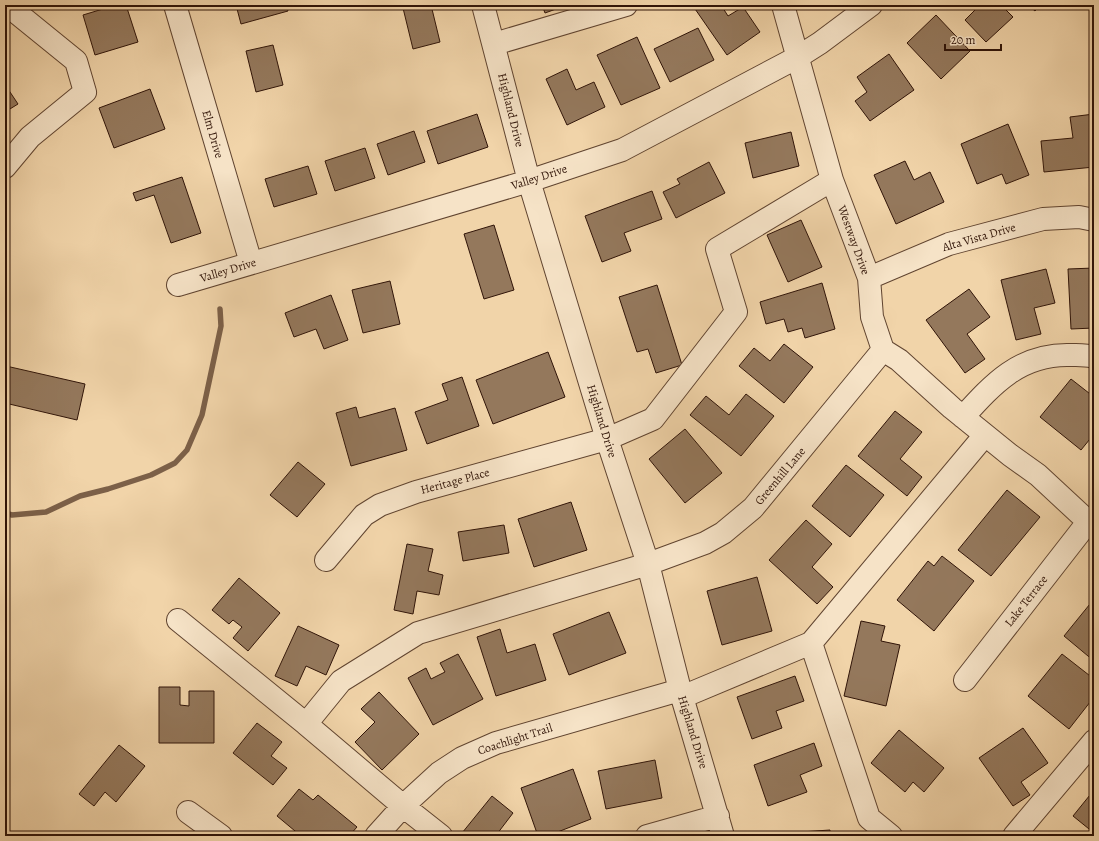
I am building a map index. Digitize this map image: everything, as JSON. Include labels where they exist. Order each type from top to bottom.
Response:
[{"type":"street","points":[[5,167],[30,137],[85,92],[76,61],[7,5]]},
{"type":"street","name":"Elm Drive","points":[[175,5],[251,263]]},
{"type":"street","name":"Highland Drive","points":[[483,5],[529,181],[607,439],[648,564],[681,693],[721,826]]},
{"type":"street","points":[[494,44],[626,5]]},
{"type":"street","name":"Westway Drive","points":[[783,5],[832,180],[869,278],[872,317],[883,350]]},
{"type":"street","name":"Valley Drive","points":[[178,285],[529,181],[622,150],[798,57],[820,43],[871,5]]},
{"type":"street","name":"Heritage Place","points":[[326,560],[364,515],[380,505],[416,492],[607,439],[653,419],[736,312],[717,249],[832,180]]},
{"type":"street","name":"Alta Vista Drive","points":[[869,278],[949,244],[1043,219],[1079,217],[1094,220]]},
{"type":"street","points":[[883,350],[899,360],[963,417],[1010,455],[1038,475],[1091,525]]},
{"type":"street","name":"Greenhill Lane","points":[[306,724],[341,681],[418,634],[648,564],[705,543],[723,533],[753,508],[883,350]]},
{"type":"street","points":[[963,417],[992,386],[1018,366],[1054,355],[1088,354],[1094,357]]},
{"type":"street","points":[[891,836],[870,818],[811,643],[985,434]]},
{"type":"street","name":"Lake Terrace","points":[[965,680],[1091,525]]},
{"type":"street","points":[[178,620],[441,836]]},
{"type":"street","name":"Coachlight Trail","points":[[376,836],[403,806],[445,770],[462,758],[496,743],[681,693],[811,643]]},
{"type":"street","points":[[1014,836],[1094,741]]},
{"type":"street","points":[[188,812],[221,836]]},
{"type":"street","points":[[647,836],[721,826]]},
{"type":"building","points":[[116,5],[126,5],[138,42],[95,55],[83,15]]},
{"type":"building","points":[[236,5],[286,5],[288,11],[241,24]]},
{"type":"building","points":[[414,5],[431,5],[440,42],[413,49],[403,8]]},
{"type":"building","points":[[542,5],[567,5],[545,13]]},
{"type":"building","points":[[721,5],[728,16],[743,7],[760,32],[727,55],[693,6]]},
{"type":"building","points":[[971,5],[1001,5],[1013,17],[986,42],[965,20],[975,10]]},
{"type":"building","points":[[1028,5],[1040,5],[1035,11]]},
{"type":"building","points":[[936,15],[970,51],[941,79],[907,43]]},
{"type":"building","points":[[698,28],[714,60],[670,82],[654,49]]},
{"type":"building","points":[[637,37],[660,88],[621,105],[597,55]]},
{"type":"building","points":[[273,45],[283,85],[256,92],[246,51]]},
{"type":"building","points":[[889,54],[914,90],[870,121],[855,101],[867,92],[857,77]]},
{"type":"building","points":[[567,69],[576,90],[594,82],[605,107],[567,125],[546,79]]},
{"type":"building","points":[[6,86],[18,104],[5,112],[5,87]]},
{"type":"building","points":[[150,89],[165,129],[114,148],[99,108]]},
{"type":"building","points":[[477,114],[488,147],[438,164],[427,131]]},
{"type":"building","points":[[1094,114],[1094,167],[1044,172],[1041,141],[1073,138],[1070,117]]},
{"type":"building","points":[[1008,124],[1029,175],[1006,184],[1002,174],[977,184],[961,144]]},
{"type":"building","points":[[414,131],[425,162],[388,175],[377,144]]},
{"type":"building","points":[[791,132],[799,166],[753,178],[745,143]]},
{"type":"building","points":[[365,148],[375,178],[335,191],[325,161]]},
{"type":"building","points":[[905,161],[914,180],[930,172],[944,202],[896,224],[874,175]]},
{"type":"building","points":[[709,162],[725,193],[676,218],[663,192],[680,184],[677,179]]},
{"type":"building","points":[[308,166],[317,194],[274,207],[265,179]]},
{"type":"building","points":[[182,177],[201,233],[171,243],[154,195],[136,201],[133,193]]},
{"type":"building","points":[[652,191],[662,219],[624,233],[631,251],[602,262],[585,216]]},
{"type":"building","points":[[801,220],[822,267],[788,282],[767,235]]},
{"type":"building","points":[[494,225],[514,290],[484,299],[464,234]]},
{"type":"building","points":[[1094,268],[1094,328],[1071,329],[1068,269]]},
{"type":"building","points":[[1046,269],[1055,303],[1034,308],[1041,334],[1016,340],[1001,280]]},
{"type":"building","points":[[390,281],[400,324],[363,333],[352,290]]},
{"type":"building","points":[[822,283],[835,329],[805,338],[802,328],[788,332],[784,319],[766,324],[760,302]]},
{"type":"building","points":[[657,285],[682,365],[656,373],[648,349],[637,352],[619,297]]},
{"type":"building","points":[[969,289],[990,317],[967,334],[985,359],[965,373],[926,320]]},
{"type":"building","points":[[331,295],[348,340],[324,349],[316,329],[294,337],[285,313]]},
{"type":"building","points":[[784,344],[813,367],[784,403],[739,366],[754,348],[770,361]]},
{"type":"building","points":[[548,352],[565,397],[493,424],[476,380]]},
{"type":"building","points":[[6,366],[85,384],[77,420],[5,403]]},
{"type":"building","points":[[462,377],[479,426],[427,444],[415,412],[448,400],[442,384]]},
{"type":"building","points":[[1071,379],[1094,397],[1094,434],[1081,450],[1040,417]]},
{"type":"building","points":[[746,394],[774,416],[741,456],[690,415],[706,396],[729,415]]},
{"type":"building","points":[[356,407],[359,418],[395,408],[407,450],[351,466],[336,413]]},
{"type":"building","points":[[895,411],[922,432],[900,459],[922,477],[907,496],[858,456]]},
{"type":"building","points":[[685,429],[722,473],[685,503],[649,459]]},
{"type":"building","points":[[298,462],[325,484],[297,517],[270,495]]},
{"type":"building","points":[[846,465],[884,495],[850,537],[812,506]]},
{"type":"building","points":[[1007,490],[1040,517],[991,576],[958,550]]},
{"type":"building","points":[[571,502],[587,550],[534,567],[518,519]]},
{"type":"building","points":[[806,520],[832,544],[812,567],[833,587],[817,604],[769,560]]},
{"type":"building","points":[[504,525],[509,553],[463,561],[458,532]]},
{"type":"building","points":[[407,544],[433,549],[428,571],[443,575],[439,595],[417,591],[413,614],[394,610]]},
{"type":"building","points":[[942,556],[974,581],[934,631],[897,600],[928,561],[934,566]]},
{"type":"building","points":[[757,577],[772,631],[722,645],[707,591]]},
{"type":"building","points":[[239,578],[280,613],[248,651],[233,638],[242,627],[233,620],[229,624],[212,610]]},
{"type":"building","points":[[1094,599],[1094,661],[1064,636]]},
{"type":"building","points":[[609,612],[626,653],[569,675],[553,634]]},
{"type":"building","points":[[861,621],[885,626],[881,641],[900,645],[886,706],[844,696]]},
{"type":"building","points":[[298,626],[339,645],[326,675],[306,666],[297,686],[275,676]]},
{"type":"building","points":[[500,629],[507,653],[535,644],[546,680],[496,696],[477,637]]},
{"type":"building","points":[[458,654],[483,699],[433,725],[408,678],[426,668],[431,679],[445,672],[440,663]]},
{"type":"building","points":[[1062,654],[1094,679],[1094,697],[1069,729],[1028,696]]},
{"type":"building","points":[[795,676],[804,701],[776,711],[782,728],[752,739],[737,697]]},
{"type":"building","points":[[159,687],[180,687],[180,705],[189,706],[189,691],[214,691],[214,743],[159,743]]},
{"type":"building","points":[[379,692],[419,734],[382,770],[355,742],[375,722],[361,709]]},
{"type":"building","points":[[257,723],[282,742],[271,756],[287,768],[273,785],[233,753]]},
{"type":"building","points":[[1023,728],[1048,763],[1021,782],[1030,795],[1013,806],[979,758]]},
{"type":"building","points":[[899,730],[944,768],[924,792],[913,782],[905,792],[871,763]]},
{"type":"building","points":[[814,743],[822,766],[800,775],[807,792],[768,806],[754,765]]},
{"type":"building","points":[[119,745],[145,766],[116,802],[105,792],[94,806],[79,794]]},
{"type":"building","points":[[655,760],[662,798],[606,809],[598,771]]},
{"type":"building","points":[[573,769],[591,819],[555,833],[556,836],[538,836],[521,788]]},
{"type":"building","points":[[299,789],[313,800],[318,795],[357,827],[349,836],[301,836],[277,816]]},
{"type":"building","points":[[1094,790],[1094,833],[1073,816]]},
{"type":"building","points":[[492,796],[513,813],[497,834],[499,836],[465,836],[462,833]]},
{"type":"building","points":[[830,830],[830,836],[786,836],[786,833]]},
{"type":"waterway","points":[[5,513],[12,515],[46,512],[80,496],[108,489],[151,475],[175,463],[187,450],[202,415],[221,326],[220,309]]}]
